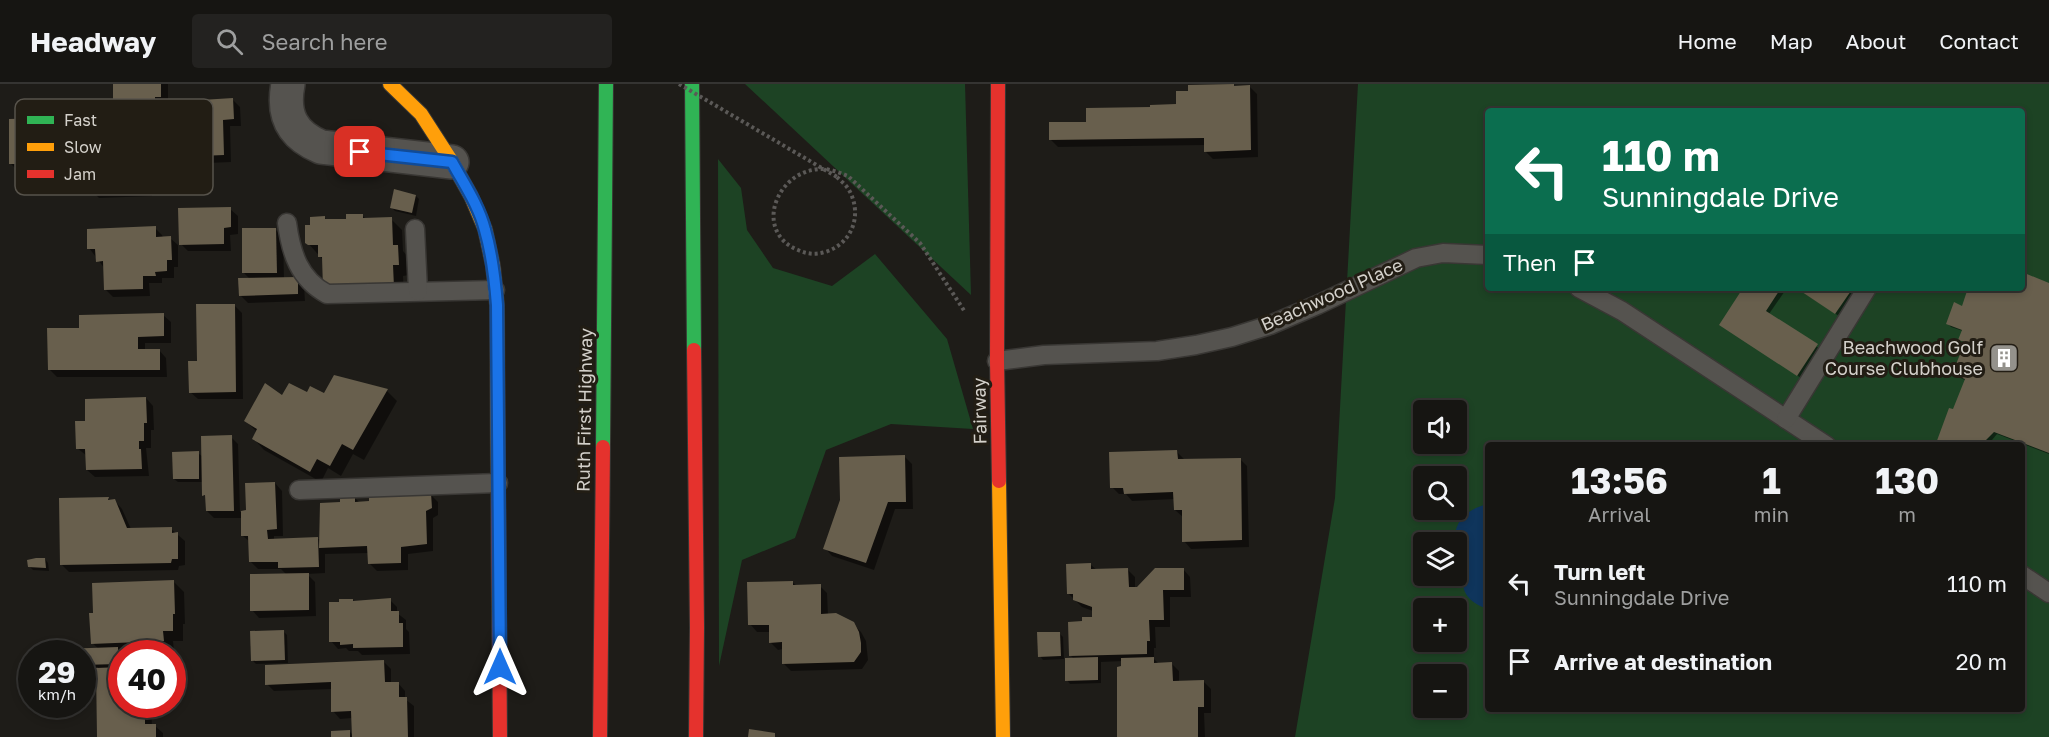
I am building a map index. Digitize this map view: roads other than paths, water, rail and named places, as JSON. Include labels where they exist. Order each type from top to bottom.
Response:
[{"type":"main road","points":[[390,84],[422,114],[471,196],[485,229],[495,290],[500,737]]},
{"type":"main road","name":"Ruth First Highway","points":[[600,737],[606,84]]},
{"type":"main road","points":[[692,84],[696,737]]},
{"type":"main road","name":"Fairway","points":[[998,84],[997,361],[1003,737]]},
{"type":"street","points":[[288,84],[286,98],[288,113],[293,127],[305,140],[321,147],[452,162]]},
{"type":"lane","points":[[287,223],[290,244],[298,264],[309,282],[327,294],[495,290]]},
{"type":"lane","points":[[415,229],[418,291]]},
{"type":"lane","name":"Beachwood Place","points":[[997,361],[1044,355],[1138,352],[1196,345],[1269,325],[1416,258],[1443,253],[1485,255]]},
{"type":"lane","points":[[1585,291],[1622,311],[1821,442]]},
{"type":"lane","points":[[1786,418],[1866,291]]},
{"type":"lane","points":[[299,490],[498,483]]},
{"type":"lane","points":[[2025,577],[2049,593]]},
{"type":"water","points":[[1485,505],[1485,608],[1468,597],[1463,586],[1467,586],[1467,532],[1456,532],[1461,520],[1467,520],[1467,513]]},
{"type":"place","name":"Beachwood Golf Course Clubhouse","points":[[2004,358]]}]
